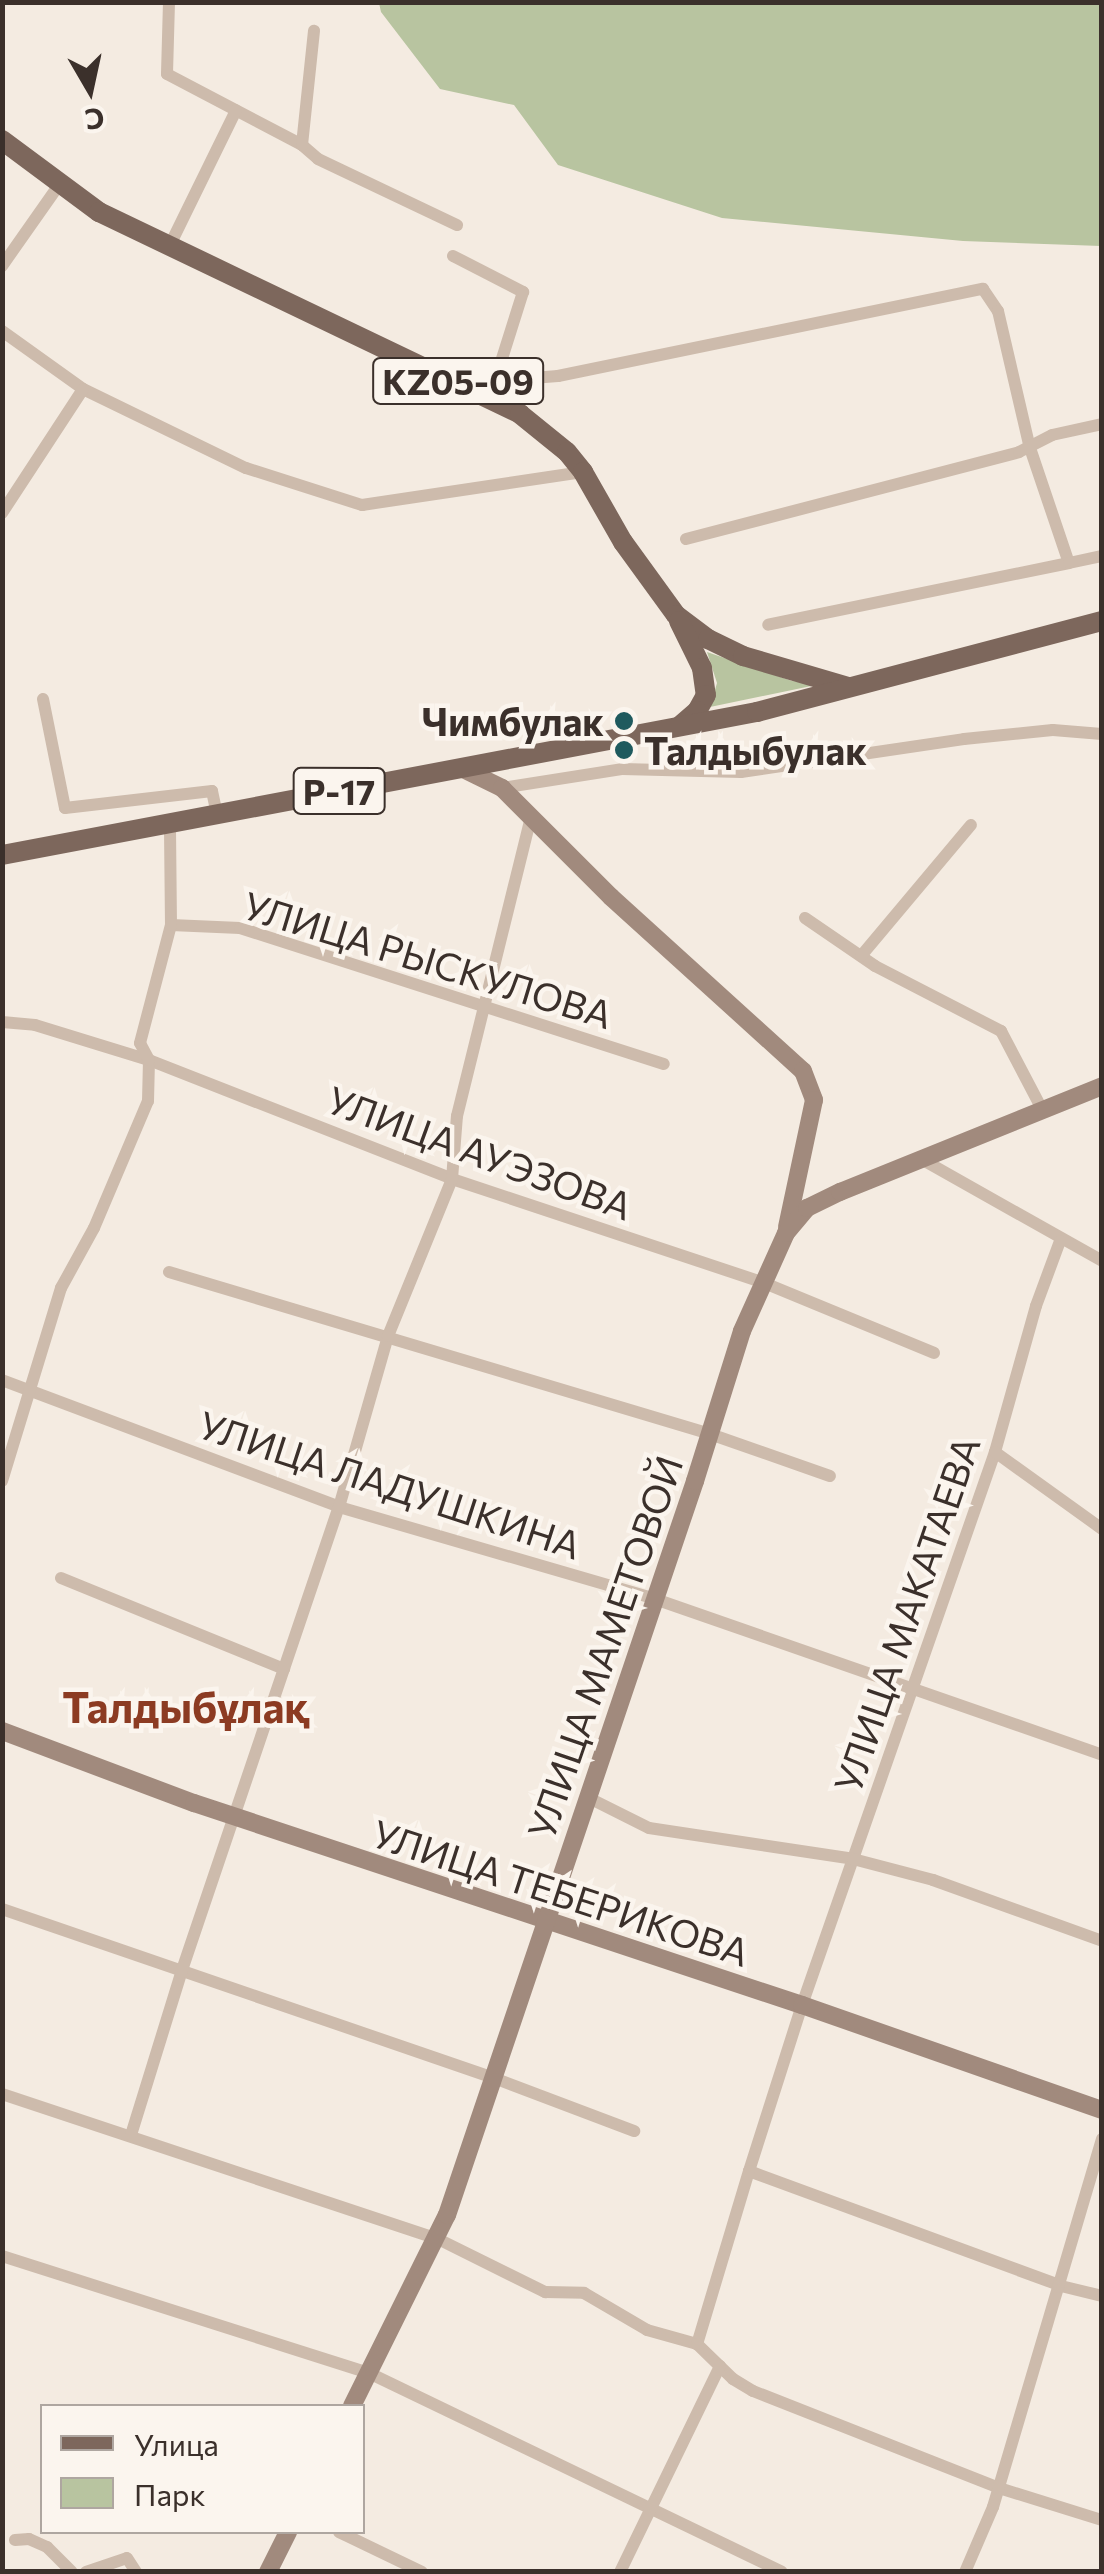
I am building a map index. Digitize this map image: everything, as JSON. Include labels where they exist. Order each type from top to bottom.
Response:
[{"type":"main road","name":"KZ05-09","points":[[2,140],[99,212],[492,389],[544,431],[583,472],[623,542],[676,615],[708,639],[743,656],[850,688]]},
{"type":"main road","points":[[676,615],[702,668],[706,694],[697,711],[678,727]]},
{"type":"main road","points":[[850,688],[1102,622]]},
{"type":"main road","name":"P-17","points":[[2,854],[678,727],[850,688]]},
{"type":"street","points":[[169,2],[167,74],[302,146],[318,159],[457,225]]},
{"type":"street","points":[[302,146],[314,31]]},
{"type":"street","points":[[170,246],[236,110]]},
{"type":"street","points":[[2,266],[59,184]]},
{"type":"street","points":[[453,256],[523,292],[492,389],[982,290],[998,311],[1030,448],[1069,563]]},
{"type":"street","points":[[2,331],[83,390],[246,468],[362,506],[583,472]]},
{"type":"street","points":[[2,513],[83,390]]},
{"type":"street","points":[[686,539],[1030,448],[1052,435],[1102,424]]},
{"type":"street","points":[[768,625],[1102,556]]},
{"type":"street","points":[[43,699],[65,808],[212,791],[217,814]]},
{"type":"street","points":[[502,788],[622,769],[740,772],[1053,730],[1102,734]]},
{"type":"street","points":[[461,768],[502,788],[803,1071],[814,1100],[786,1234]]},
{"type":"street","points":[[131,2134],[180,1973],[340,1508],[388,1336],[452,1179],[457,1116],[531,818]]},
{"type":"street","points":[[2,1481],[61,1288],[94,1228],[148,1100],[149,1060],[140,1043],[171,925],[170,823]]},
{"type":"street","points":[[860,956],[971,825]]},
{"type":"street","points":[[805,918],[860,956],[1001,1031],[1042,1108]]},
{"type":"street","name":"УЛИЦА РЫСКУЛОВА","points":[[171,925],[240,928],[664,1064]]},
{"type":"street","name":"УЛИЦА АУЭЗОВА","points":[[2,1022],[35,1025],[149,1060],[452,1179],[762,1282],[934,1353]]},
{"type":"street","name":"УЛИЦА МАМЕТОВОЙ","points":[[353,2404],[436,2238],[494,2078],[762,1282],[786,1234],[807,1208],[1102,1086]]},
{"type":"street","points":[[923,1160],[1060,1241],[1102,1261]]},
{"type":"street","name":"УЛИЦА МАКАТАЕВА","points":[[697,2344],[802,2005],[995,1452],[1036,1306],[1060,1241]]},
{"type":"street","points":[[169,1272],[710,1434],[830,1476]]},
{"type":"street","name":"УЛИЦА ЛАДУШКИНА","points":[[2,1380],[340,1508],[655,1599],[1102,1755]]},
{"type":"street","points":[[995,1452],[1102,1529]]},
{"type":"street","points":[[61,1578],[284,1669]]},
{"type":"street","name":"УЛИЦА ТЕБЕРИКОВА","points":[[2,1731],[233,1816],[802,2005],[1102,2110]]},
{"type":"street","points":[[587,1797],[667,1832],[853,1859],[933,1880],[1102,1940]]},
{"type":"street","points":[[2,1910],[494,2078],[634,2132]]},
{"type":"street","points":[[2,2094],[436,2238],[545,2292],[584,2293],[647,2330],[697,2344],[753,2391],[999,2488],[1102,2520]]},
{"type":"street","points":[[964,2572],[999,2488],[1102,2139]]},
{"type":"street","points":[[749,2171],[1061,2286],[1102,2296]]},
{"type":"street","points":[[2,2256],[369,2373],[782,2572]]},
{"type":"street","points":[[620,2572],[720,2366]]},
{"type":"street","points":[[268,2572],[287,2534]]},
{"type":"street","points":[[343,2534],[422,2572]]},
{"type":"street","points":[[15,2540],[29,2538],[47,2547],[72,2572]]},
{"type":"street","points":[[86,2572],[127,2558],[136,2572]]},
{"type":"green space","points":[[379,3],[1101,3],[1101,246],[963,241],[722,218],[558,165],[514,105],[440,89],[381,12]]},
{"type":"green space","points":[[707,652],[792,681],[821,684],[710,707],[717,683]]},
{"type":"place","name":"Чимбулак","points":[[624,721]]},
{"type":"place","name":"Талдыбулак","points":[[624,750]]},
{"type":"district","name":"Талдыбұлақ","points":[[186,1706]]}]
